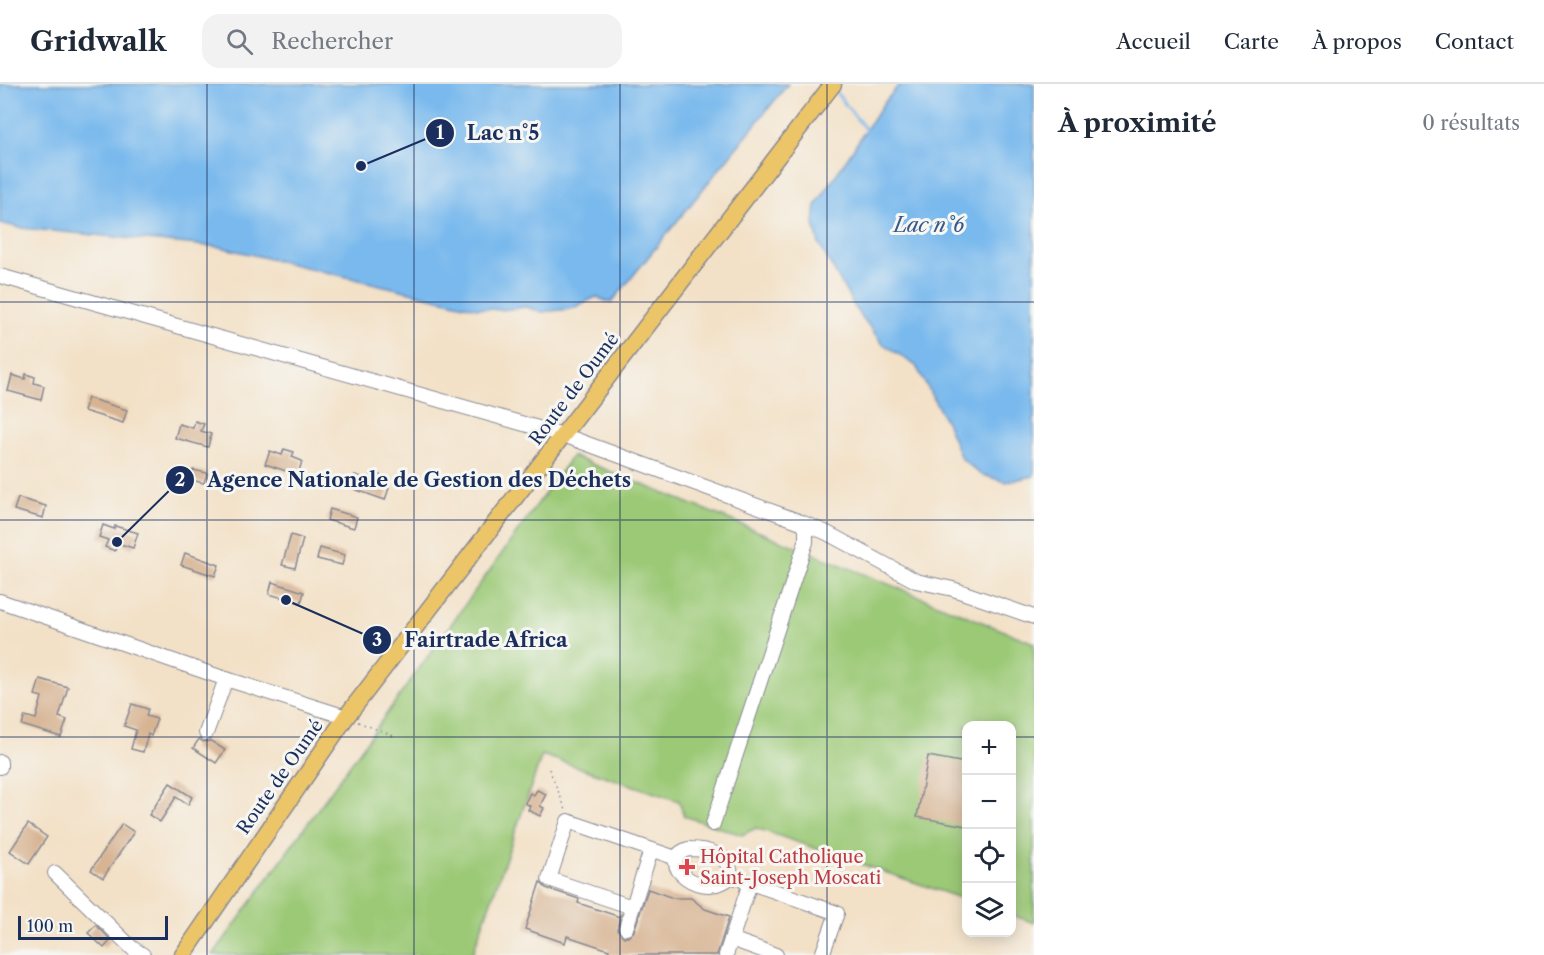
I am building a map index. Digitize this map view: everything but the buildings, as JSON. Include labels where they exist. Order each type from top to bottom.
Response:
[{"type":"main road","name":"Route de Oumé","points":[[183,955],[346,717],[832,84]]},
{"type":"street","points":[[0,276],[563,435],[801,522],[916,581],[953,589],[1034,617]]},
{"type":"street","points":[[713,824],[806,542],[806,528],[801,522]]},
{"type":"street","points":[[0,601],[226,679],[346,717]]},
{"type":"street","points":[[206,733],[226,679]]},
{"type":"street","points":[[0,762],[0,767]]},
{"type":"street","points":[[632,908],[549,879],[568,821],[676,858]]},
{"type":"street","points":[[688,849],[706,850],[724,860],[731,869],[731,876],[725,882],[717,885],[696,884],[680,873],[676,858],[680,852],[688,849]]},
{"type":"street","points":[[626,928],[651,850]]},
{"type":"street","points":[[56,873],[132,948],[143,955]]},
{"type":"street","points":[[731,876],[837,913],[822,955]]},
{"type":"street","points":[[726,955],[750,883]]},
{"type":"street","points":[[731,939],[776,955]]},
{"type":"path","points":[[346,717],[396,737]]},
{"type":"path","points":[[549,769],[571,822]]},
{"type":"green space","points":[[572,456],[1034,643],[1034,923],[1016,916],[1016,721],[962,721],[962,899],[756,828],[742,835],[684,816],[679,801],[542,755],[472,955],[213,955]]},
{"type":"water","points":[[0,84],[788,84],[611,303],[596,297],[571,309],[541,312],[526,307],[501,310],[477,308],[220,247],[21,228],[0,223]]},
{"type":"water","name":"Lac n°6","points":[[900,84],[1034,84],[1034,476],[1006,482],[980,474],[961,458],[947,424],[916,366],[882,343],[856,309],[819,244],[814,224],[816,205],[883,104]]},
{"type":"waterway","points":[[834,90],[866,130]]},
{"type":"place","name":"Lac n°5","points":[[361,166]]},
{"type":"place","name":"Agence Nationale de Gestion des Déchets","points":[[117,542]]},
{"type":"place","name":"Fairtrade Africa","points":[[286,600]]},
{"type":"place","name":"Hôpital Catholique Saint-Joseph Moscati","points":[[687,867]]}]
